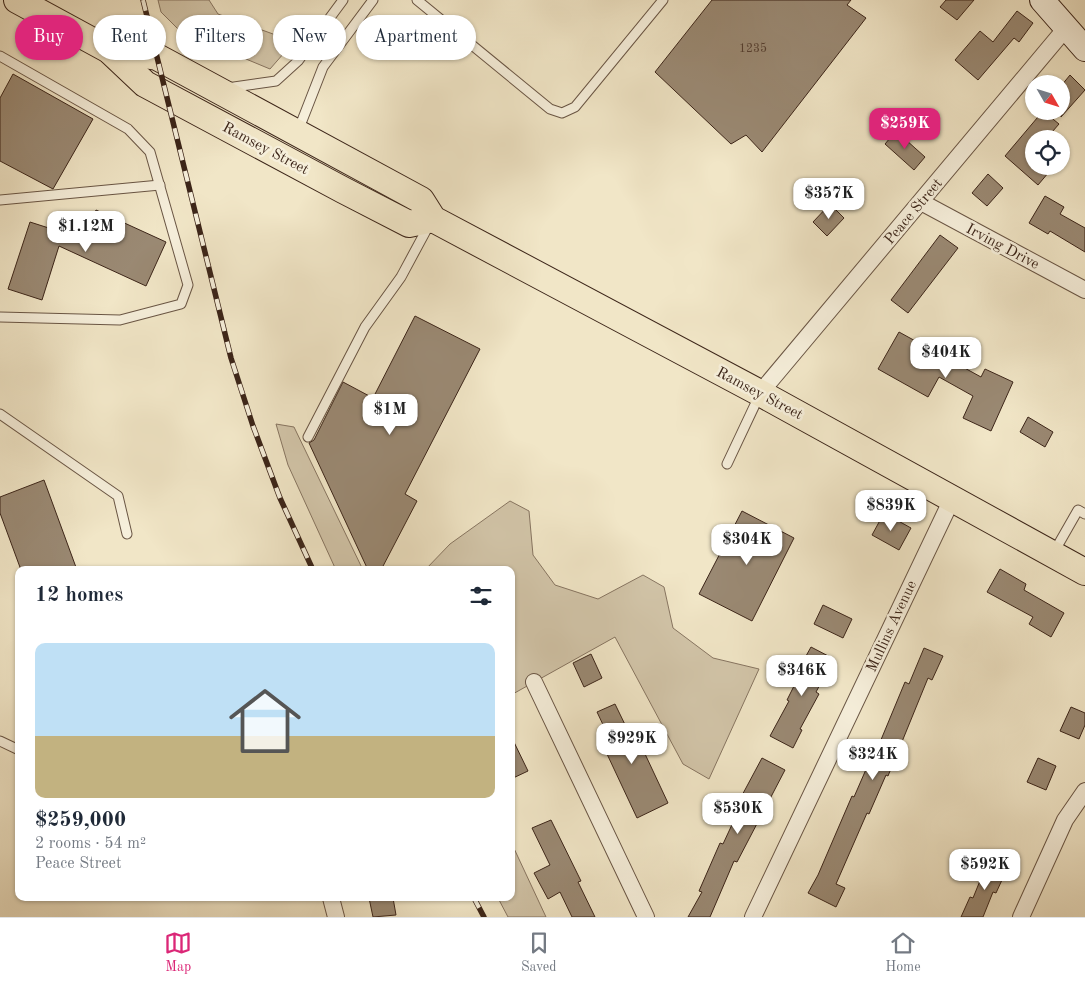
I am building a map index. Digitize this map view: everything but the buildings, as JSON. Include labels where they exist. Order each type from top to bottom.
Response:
[{"type":"main road","name":"Ramsey Street","points":[[17,0],[93,41]]},
{"type":"main road","name":"Ramsey Street","points":[[120,60],[145,84],[409,224],[433,219]]},
{"type":"main road","name":"Ramsey Street","points":[[162,60],[421,200],[433,219],[760,393],[1085,572]]},
{"type":"street","points":[[1042,0],[1085,49]]},
{"type":"street","name":"Peace Street","points":[[760,393],[1066,28]]},
{"type":"street","name":"Irving Drive","points":[[921,202],[1085,290]]},
{"type":"street","name":"Mullins Avenue","points":[[753,917],[952,498]]},
{"type":"street","points":[[534,682],[646,917]]},
{"type":"street","points":[[1021,917],[1065,820],[1085,791]]},
{"type":"street","points":[[332,901],[336,917]]},
{"type":"lane","points":[[217,90],[276,81],[298,62],[343,0]]},
{"type":"lane","points":[[297,134],[323,67],[373,0]]},
{"type":"lane","points":[[417,0],[550,109],[562,114],[575,107],[663,0]]},
{"type":"lane","points":[[0,56],[128,129],[150,152],[188,285],[181,304],[120,320],[0,317]]},
{"type":"lane","points":[[0,200],[160,185]]},
{"type":"lane","points":[[308,437],[366,327],[400,277],[433,219]]},
{"type":"lane","points":[[727,464],[760,393]]},
{"type":"lane","points":[[1,418],[118,496],[127,534]]},
{"type":"lane","points":[[1053,555],[1078,510],[1085,514]]},
{"type":"lane","points":[[0,741],[15,748]]},
{"type":"shaded area","points":[[158,0],[209,0],[218,14],[221,15],[176,15],[176,27],[161,12]]},
{"type":"shaded area","points":[[263,30],[273,34],[273,60],[278,60],[270,69],[248,60],[263,60]]},
{"type":"shaded area","points":[[276,424],[294,427],[361,566],[334,566],[288,465]]},
{"type":"shaded area","points":[[510,501],[529,511],[533,555],[555,585],[598,599],[643,575],[664,587],[673,628],[713,658],[759,669],[709,779],[683,764],[615,637],[515,693],[515,566],[429,566],[450,544]]},
{"type":"shaded area","points":[[515,851],[546,917],[508,917],[500,901],[515,901]]},
{"type":"railway","points":[[143,0],[231,358],[253,426],[280,498],[311,566]]},
{"type":"railway","points":[[476,901],[484,917]]}]
